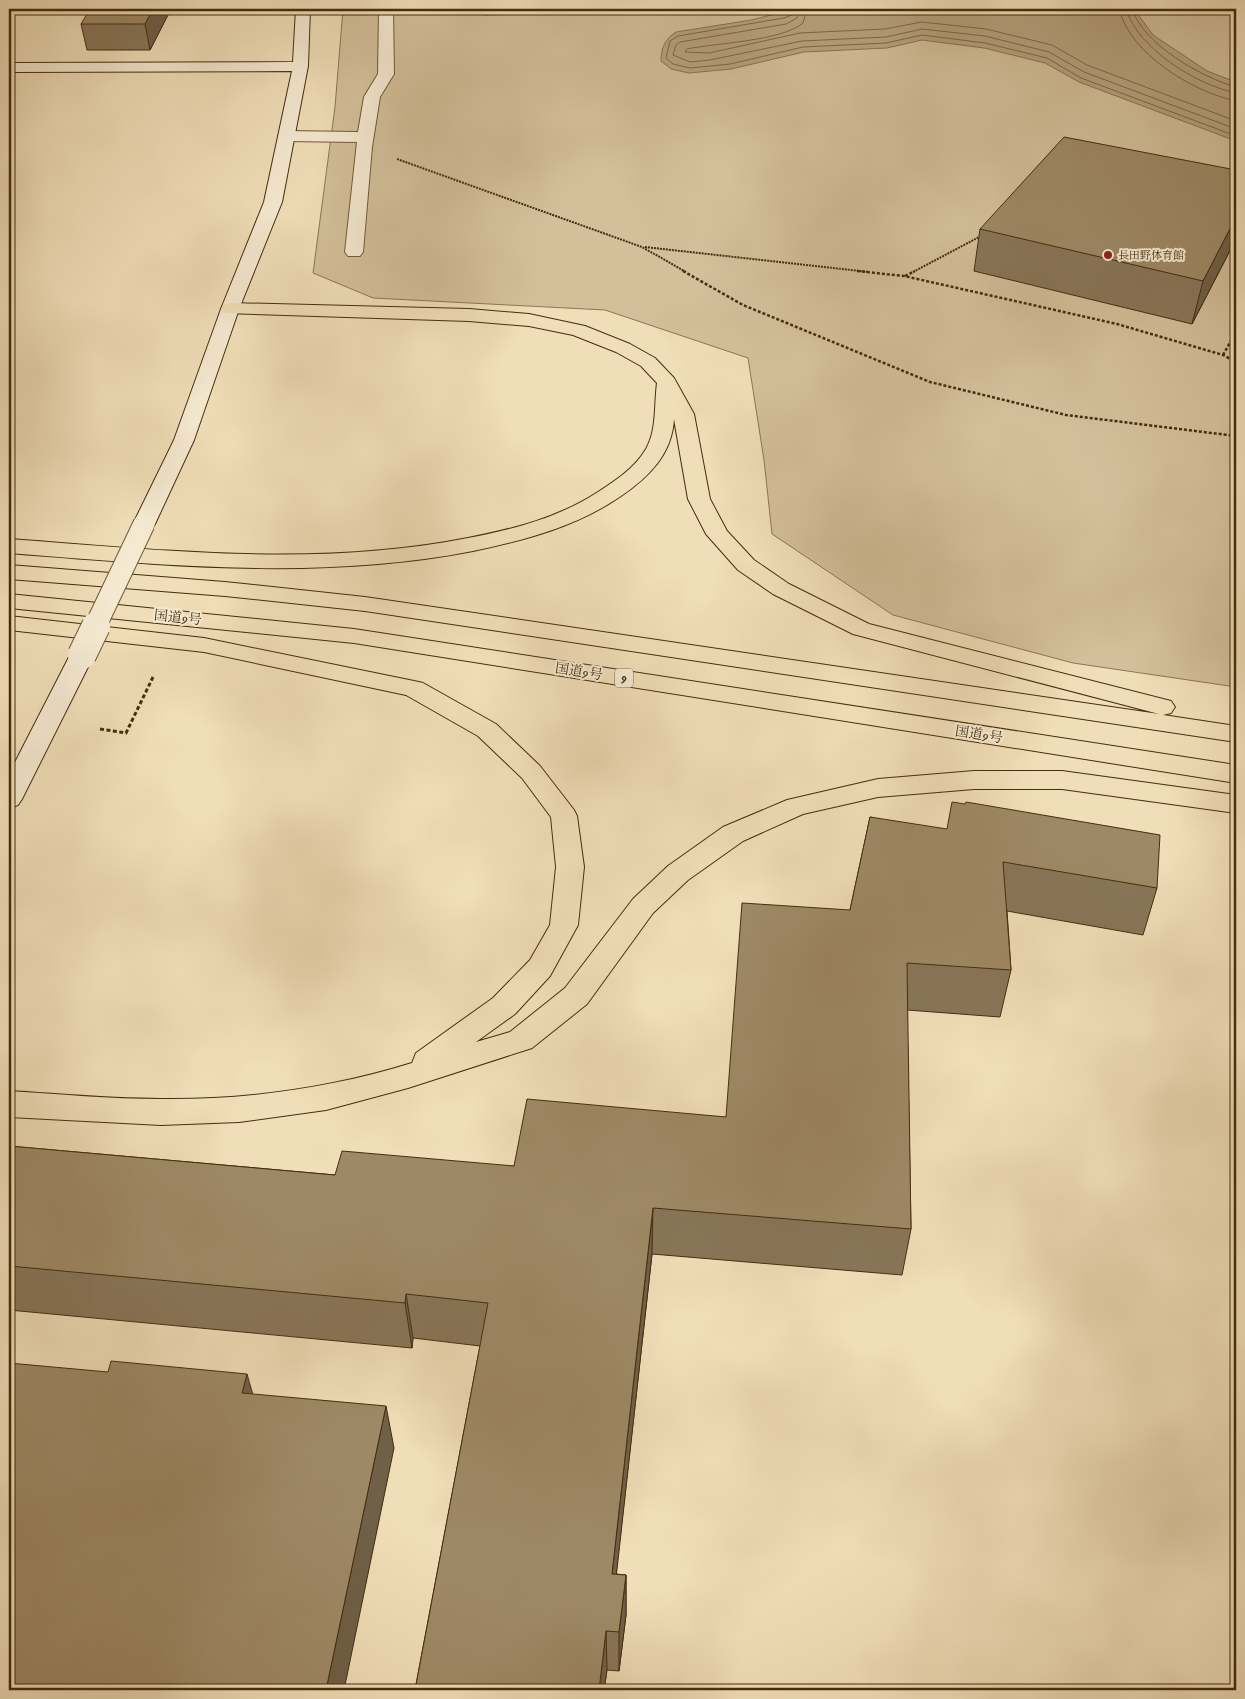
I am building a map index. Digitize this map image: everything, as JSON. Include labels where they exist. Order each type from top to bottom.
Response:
[{"type":"highway","points":[[230,310],[469,315],[529,320],[578,330],[623,348],[648,362],[667,382],[684,414],[700,499],[717,534],[746,565],[781,589],[861,629],[1236,726]]},
{"type":"highway","points":[[9,546],[276,563],[373,560],[459,549],[525,533],[586,510],[638,475],[660,441],[667,382]]},
{"type":"highway","points":[[9,572],[226,589],[365,604],[1236,734]]},
{"type":"highway","name":"国道9号","points":[[9,601],[354,636],[1236,774]]},
{"type":"highway","points":[[9,623],[204,645],[414,689],[487,730],[531,772],[564,816],[570,867],[564,925],[540,968],[504,1006],[408,1076]]},
{"type":"highway","points":[[9,1104],[161,1112],[239,1109],[326,1098],[408,1076],[521,1040],[576,996],[643,906],[678,873],[733,834],[796,806],[878,788],[974,780],[1062,780],[1236,804]]},
{"type":"street","points":[[9,799],[82,655],[184,440],[230,310],[273,202],[300,66],[303,9]]},
{"type":"street","points":[[354,252],[364,142],[372,97],[386,74],[386,9]]},
{"type":"street","points":[[9,67],[300,66]]},
{"type":"street","points":[[286,136],[364,142]]},
{"type":"path","points":[[364,142],[642,247],[743,305],[930,382],[1066,414],[1236,436]]},
{"type":"path","points":[[904,276],[983,235]]},
{"type":"path","points":[[642,247],[904,276],[1117,324],[1223,355],[1236,362]]},
{"type":"path","points":[[1223,355],[1236,332]]},
{"type":"path","points":[[100,730],[126,733],[158,667]]},
{"type":"shaded area","points":[[343,9],[459,9],[484,15],[752,9],[1236,9],[1236,687],[1073,663],[893,615],[772,534],[764,460],[748,358],[605,310],[373,298],[313,273],[335,107]]},
{"type":"water","points":[[795,9],[1137,9],[1137,13],[1153,35],[1207,71],[1236,82],[1236,141],[1079,82],[1045,63],[984,48],[922,40],[887,48],[804,52],[731,69],[689,73],[671,69],[661,61],[664,44],[676,32],[751,20]]},
{"type":"building","points":[[90,9],[153,9],[145,24],[81,24]]},
{"type":"building","points":[[1064,137],[1236,170],[1236,217],[1203,281],[980,229]]},
{"type":"building","points":[[952,802],[965,804],[966,802],[1160,835],[1157,888],[1003,862],[1011,970],[907,963],[911,1229],[653,1208],[612,1574],[626,1575],[619,1632],[606,1631],[599,1690],[415,1690],[488,1303],[406,1294],[405,1303],[9,1266],[9,1146],[335,1175],[342,1151],[514,1166],[527,1099],[726,1117],[742,903],[850,910],[870,817],[947,829]]},
{"type":"building","points":[[111,1361],[247,1374],[242,1393],[386,1406],[326,1690],[9,1690],[9,1363],[108,1372]]},
{"type":"place","name":"長田野体育館","points":[[1108,255]]}]
